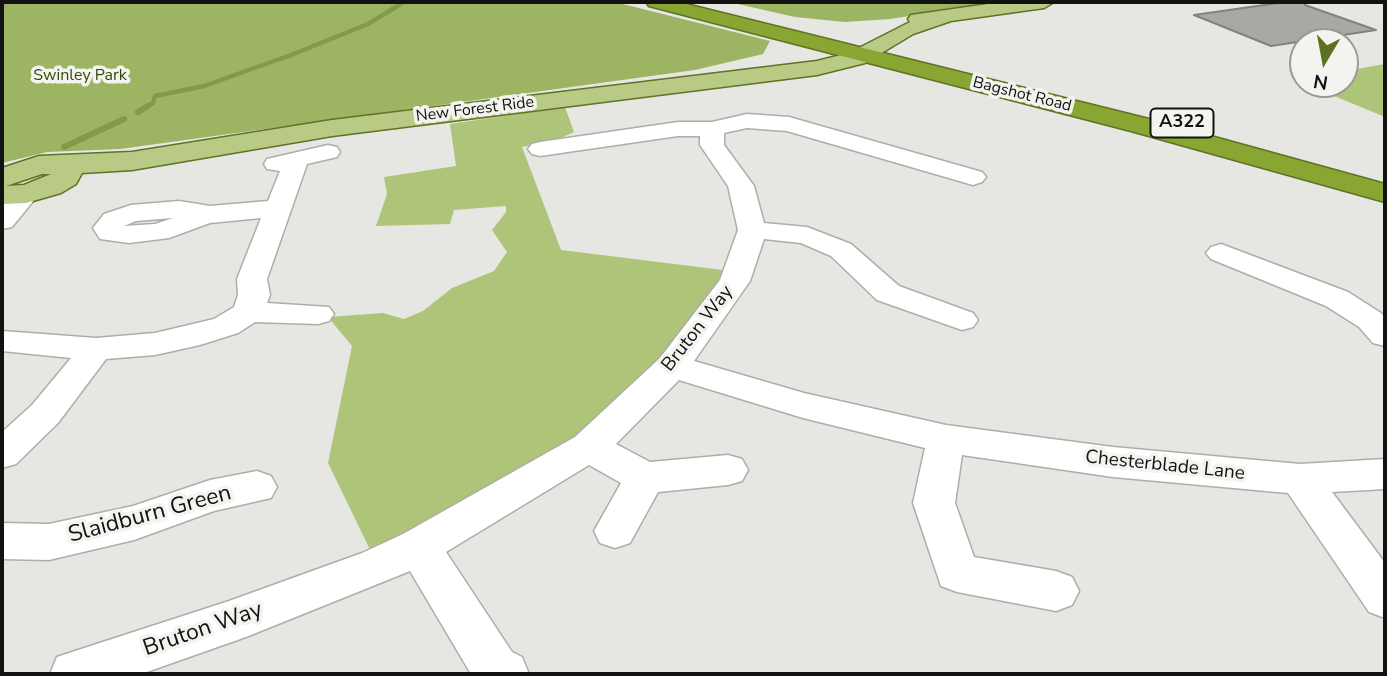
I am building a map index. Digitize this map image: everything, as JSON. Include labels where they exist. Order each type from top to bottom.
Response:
[{"type":"highway","name":"Bagshot Road","points":[[656,2],[777,33],[859,47],[1167,119],[1385,181]]},
{"type":"highway","points":[[682,2],[859,47]]},
{"type":"highway","name":"Bagshot Road","points":[[703,2],[1385,193]]},
{"type":"main road","name":"New Forest Ride","points":[[7,184],[332,128],[840,64],[859,47],[943,17],[1044,2]]},
{"type":"main road","points":[[777,33],[796,43],[799,49],[796,60],[780,71]]},
{"type":"street","points":[[540,149],[581,150],[678,129],[712,129],[747,121],[789,124],[973,177]]},
{"type":"street","points":[[712,129],[712,145],[741,186],[752,230],[807,235],[841,250],[888,293],[962,320]]},
{"type":"street","points":[[248,312],[254,295],[252,279],[280,208],[284,162],[328,152]]},
{"type":"street","points":[[2,220],[7,184]]},
{"type":"street","points":[[206,215],[280,208]]},
{"type":"street","name":"Bruton Way","points":[[75,674],[229,622],[378,566],[418,547],[589,447],[672,366],[735,281],[752,230]]},
{"type":"street","points":[[1221,253],[1257,282],[1337,299],[1370,320],[1385,336]]},
{"type":"street","points":[[2,341],[96,349],[155,344],[200,335],[226,326],[248,312],[318,314]]},
{"type":"street","points":[[2,454],[45,414],[96,349]]},
{"type":"street","name":"Chesterblade Lane","points":[[672,366],[803,405],[946,439],[1113,462],[1300,479],[1385,474]]},
{"type":"street","points":[[946,439],[934,503],[957,573],[1056,590]]},
{"type":"street","points":[[589,447],[645,478],[728,470]]},
{"type":"street","points":[[615,531],[645,478]]},
{"type":"street","points":[[1300,479],[1385,598]]},
{"type":"street","name":"Slaidburn Green","points":[[2,541],[50,542],[134,523],[210,496],[257,487]]},
{"type":"street","points":[[418,547],[496,672]]},
{"type":"green space","name":"Swinley Park","points":[[2,2],[615,2],[770,41],[763,54],[695,70],[120,149],[47,152],[2,163]]},
{"type":"green space","points":[[729,2],[1001,2],[890,19],[845,22],[795,17]]},
{"type":"green space","points":[[1385,64],[1385,117],[1339,98],[1359,98],[1359,69]]},
{"type":"green space","points":[[565,107],[574,132],[556,140],[522,147],[561,250],[739,272],[589,447],[378,566],[328,463],[352,346],[328,317],[383,313],[404,319],[423,311],[452,288],[494,271],[507,252],[492,230],[506,212],[506,206],[454,210],[450,224],[376,226],[387,194],[384,177],[456,166],[450,124]]},
{"type":"building","points":[[1285,2],[1305,2],[1305,5],[1376,30],[1359,33],[1359,28],[1289,28],[1289,43],[1271,46],[1194,15]]},
{"type":"waterway","points":[[145,108],[153,103],[155,96],[204,86],[291,55],[368,24],[404,2]]},
{"type":"waterway","points":[[138,112],[148,106]]},
{"type":"waterway","points":[[64,147],[124,119]]}]
